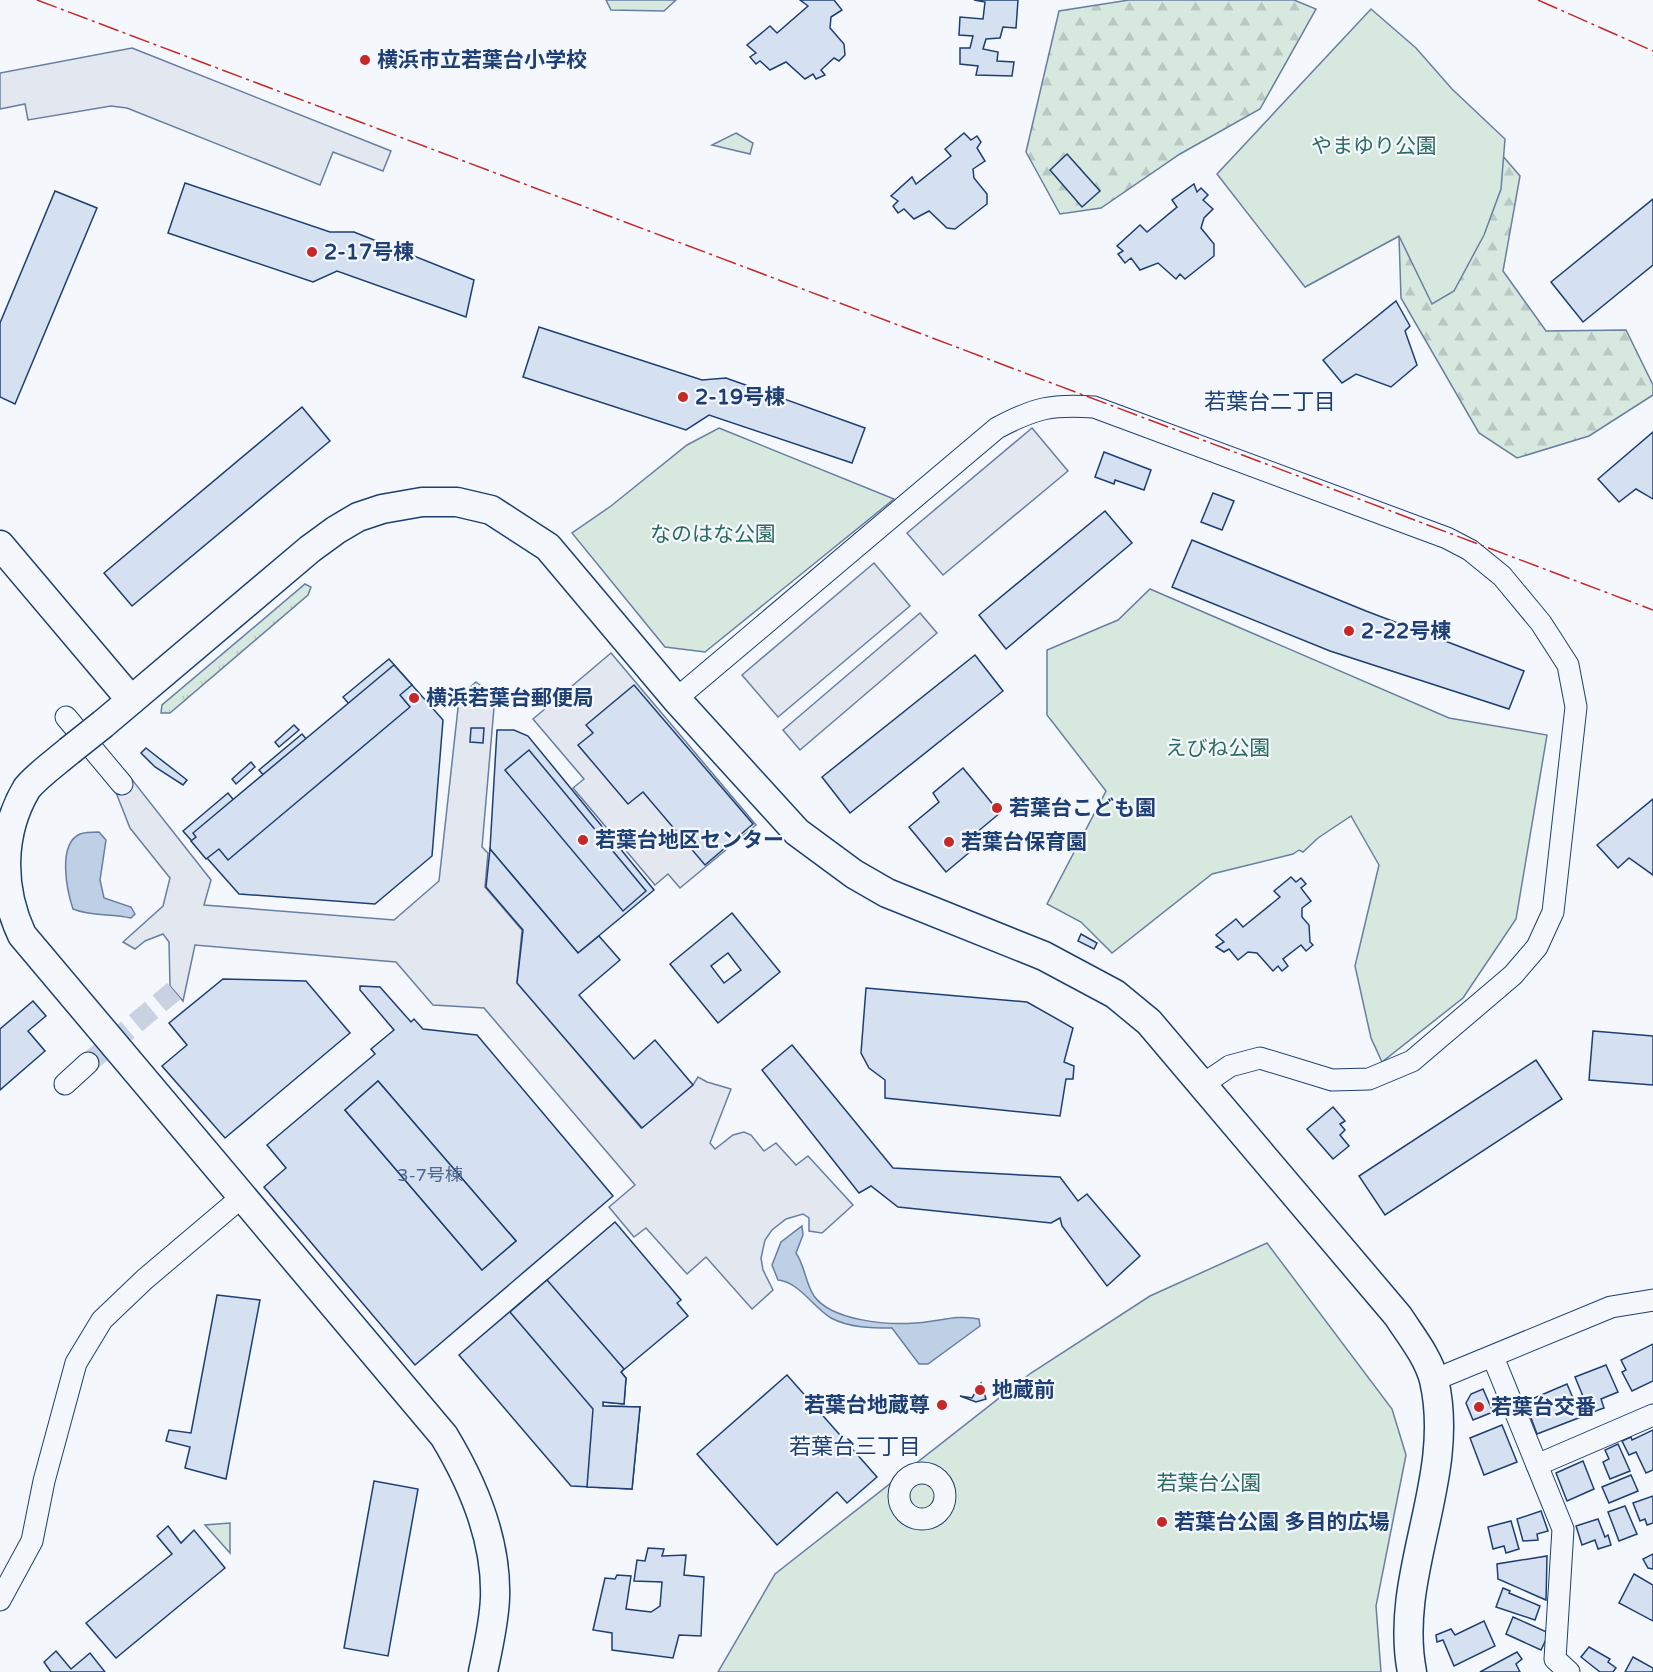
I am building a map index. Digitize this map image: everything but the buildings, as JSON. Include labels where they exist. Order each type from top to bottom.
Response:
[{"type":"street","points":[[676,699],[998,428],[1032,410],[1063,405],[1094,407],[1447,538],[1470,550],[1502,576],[1541,623],[1568,665],[1576,707],[1553,912],[1538,947],[1513,975],[1412,1060],[1369,1079],[1332,1080],[1260,1058],[1230,1066],[1203,1085]]},
{"type":"street","points":[[483,1672],[495,1598],[490,1547],[476,1498],[461,1465],[426,1413],[22,935],[5,904],[0,885],[3,834],[12,810],[29,787],[69,751],[336,530],[358,517],[382,509],[422,502],[457,502],[491,510],[548,547],[676,699],[774,809],[797,832],[822,851],[887,893],[1006,939],[1080,974],[1114,994],[1149,1022],[1203,1085],[1398,1316],[1417,1345],[1434,1380],[1440,1438],[1437,1471],[1409,1622],[1409,1655],[1412,1672]]},
{"type":"street","points":[[0,545],[131,700]]},
{"type":"street","points":[[66,717],[122,784]]},
{"type":"street","points":[[65,1084],[88,1063]]},
{"type":"street","points":[[0,1600],[32,1541],[44,1480],[76,1363],[102,1320],[144,1279],[243,1196]]},
{"type":"street","points":[[1434,1380],[1611,1307],[1653,1300]]},
{"type":"street","points":[[1493,1357],[1563,1528],[1555,1659],[1569,1672]]},
{"type":"street","points":[[1537,1465],[1653,1415]]},
{"type":"green space","points":[[606,0],[676,0],[664,11],[611,10]]},
{"type":"green space","points":[[1129,0],[1294,0],[1316,9],[1260,109],[1180,154],[1101,208],[1060,214],[1026,152],[1059,11]]},
{"type":"green space","name":"やまゆり公園","points":[[1371,9],[1416,48],[1452,89],[1505,139],[1501,189],[1484,235],[1454,291],[1432,304],[1399,236],[1305,287],[1217,174]]},
{"type":"green space","points":[[1465,112],[1520,176],[1503,271],[1546,331],[1626,330],[1653,385],[1653,395],[1589,436],[1517,458],[1479,433],[1401,298],[1399,236],[1305,287],[1397,154]]},
{"type":"green space","points":[[736,133],[753,143],[750,154],[712,145]]},
{"type":"green space","name":"なのはな公園","points":[[719,428],[894,499],[705,652],[665,647],[572,533],[611,506],[687,445]]},
{"type":"green space","points":[[305,584],[311,587],[308,595],[170,713],[161,713],[162,705]]},
{"type":"green space","name":"えびね公園","points":[[1150,589],[1449,718],[1547,735],[1516,919],[1463,998],[1382,1062],[1371,1038],[1355,966],[1379,865],[1351,816],[1318,838],[1303,852],[1299,850],[1293,854],[1212,874],[1112,953],[1081,922],[1047,904],[1106,791],[1047,715],[1047,650],[1118,620]]},
{"type":"green space","name":"若葉台公園","points":[[1267,1243],[1392,1409],[1406,1455],[1376,1606],[1381,1672],[718,1672],[775,1574],[1031,1373],[1150,1296]]},
{"type":"green space","points":[[230,1523],[230,1553],[205,1525]]},
{"type":"shaded area","points":[[132,48],[391,151],[383,171],[333,152],[320,185],[127,108],[111,106],[28,120],[25,104],[0,109],[0,73]]},
{"type":"shaded area","points":[[1032,428],[1068,471],[943,575],[907,533]]},
{"type":"shaded area","points":[[874,563],[910,606],[778,717],[742,675]]},
{"type":"shaded area","points":[[920,613],[937,633],[800,750],[783,730]]},
{"type":"shaded area","points":[[611,653],[756,825],[680,888],[668,874],[655,885],[573,788],[584,779],[533,719]]},
{"type":"shaded area","points":[[476,682],[495,696],[482,847],[488,853],[485,887],[522,930],[517,982],[641,1128],[693,1085],[698,1077],[731,1089],[710,1143],[715,1149],[733,1135],[744,1132],[751,1135],[764,1151],[776,1143],[796,1165],[808,1156],[853,1205],[822,1233],[809,1231],[809,1218],[803,1214],[786,1219],[772,1230],[765,1240],[761,1258],[763,1270],[773,1290],[752,1309],[706,1257],[687,1274],[646,1228],[634,1237],[609,1207],[635,1185],[484,1008],[433,1005],[396,962],[195,945],[183,1001],[170,986],[169,942],[163,934],[145,941],[135,949],[123,942],[163,906],[170,878],[130,828],[115,790],[130,777],[211,880],[204,905],[394,920],[439,881],[458,708],[453,702]]},
{"type":"water","points":[[99,832],[106,840],[100,880],[104,898],[131,907],[135,914],[131,918],[87,913],[73,909],[68,891],[66,868],[68,847],[80,834]]},
{"type":"water","points":[[802,1226],[803,1235],[796,1253],[814,1296],[833,1311],[861,1320],[890,1323],[971,1318],[979,1319],[980,1326],[928,1364],[919,1364],[892,1328],[853,1326],[831,1318],[793,1285],[778,1280],[772,1265],[781,1242]]},
{"type":"tunnel","points":[[88,1063],[174,991]]},
{"type":"power","points":[[37,0],[1653,610]]},
{"type":"power","points":[[1538,0],[1653,51]]},
{"type":"place","name":"横浜市立若葉台小学校","points":[[365,60]]},
{"type":"place","name":"2-17号棟","points":[[312,252]]},
{"type":"place","name":"2-19号棟","points":[[683,397]]},
{"type":"place","name":"2-22号棟","points":[[1349,631]]},
{"type":"place","name":"横浜若葉台郵便局","points":[[414,698]]},
{"type":"place","name":"若葉台こども園","points":[[997,808]]},
{"type":"place","name":"若葉台地区センター","points":[[583,840]]},
{"type":"place","name":"若葉台保育園","points":[[949,842]]},
{"type":"place","name":"地蔵前","points":[[980,1390]]},
{"type":"place","name":"若葉台地蔵尊","points":[[942,1405]]},
{"type":"place","name":"若葉台交番","points":[[1479,1407]]},
{"type":"place","name":"若葉台公園 多目的広場","points":[[1162,1522]]},
{"type":"district","name":"若葉台二丁目","points":[[1270,402]]},
{"type":"district","name":"若葉台三丁目","points":[[855,1447]]}]
